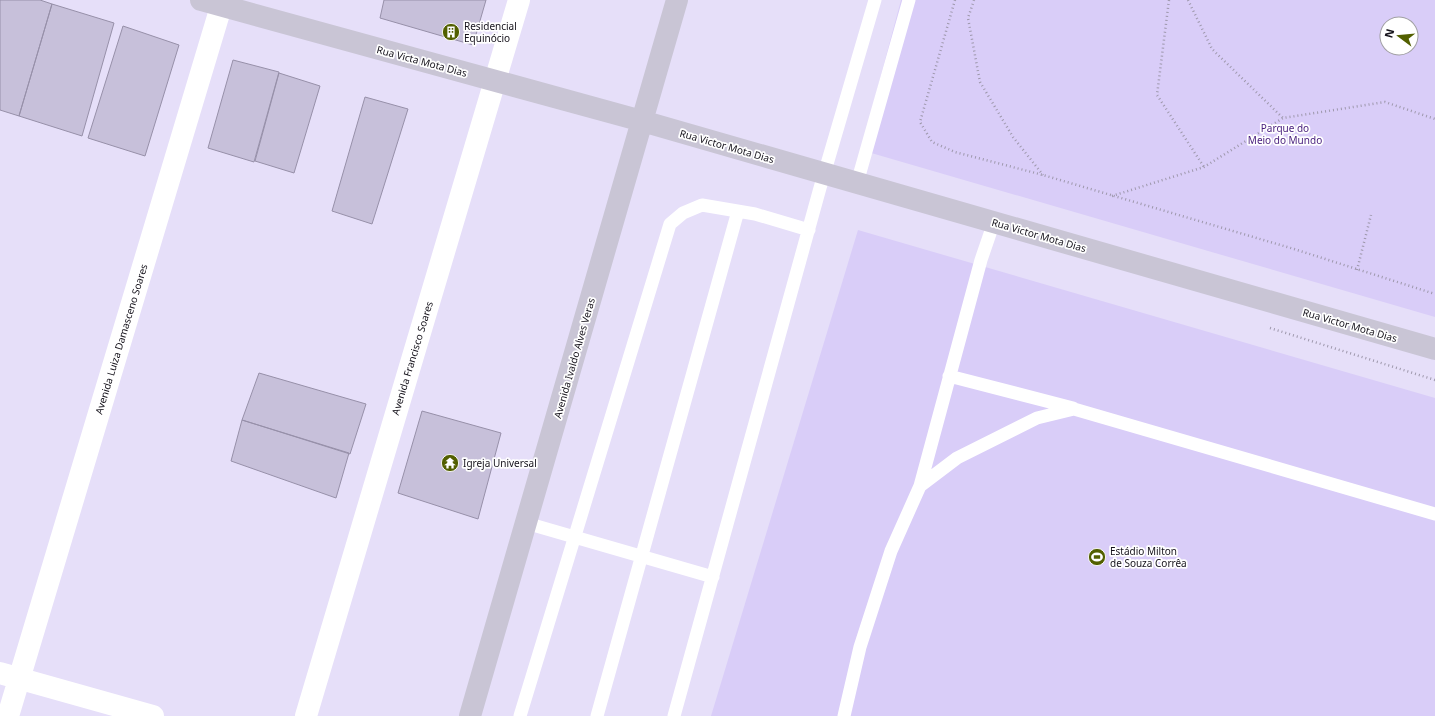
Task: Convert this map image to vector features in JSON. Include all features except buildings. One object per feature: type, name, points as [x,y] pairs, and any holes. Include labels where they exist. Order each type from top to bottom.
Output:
[{"type":"main road","name":"Avenida Ivaldo Alves Veras","points":[[470,716],[677,0]]},
{"type":"main road","name":"Rua Victa Mota Dias","points":[[215,2],[642,122]]},
{"type":"main road","name":"Rua Victor Mota Dias","points":[[642,122],[1435,349]]},
{"type":"street","name":"Avenida Francisco Soares","points":[[306,716],[519,0]]},
{"type":"street","name":"Avenida Luiza Damasceno Soares","points":[[8,716],[10,675],[215,2]]},
{"type":"street","points":[[10,675],[153,716]]},
{"type":"lane","points":[[674,716],[824,174],[875,0]]},
{"type":"lane","points":[[857,183],[909,0]]},
{"type":"lane","points":[[520,716],[670,224],[683,213],[702,205],[755,214],[809,230]]},
{"type":"lane","points":[[597,716],[738,211]]},
{"type":"lane","points":[[844,716],[860,648],[891,551],[920,486],[981,260],[994,222]]},
{"type":"lane","points":[[949,376],[1074,409],[1435,514]]},
{"type":"lane","points":[[920,486],[957,458],[1030,421],[1074,409]]},
{"type":"lane","points":[[526,523],[713,577]]},
{"type":"path","points":[[954,0],[920,122],[932,142],[955,152],[1043,175],[1294,249],[1435,294]]},
{"type":"path","points":[[974,0],[968,18],[980,82],[1014,137],[1043,175]]},
{"type":"path","points":[[1169,0],[1156,95],[1204,167]]},
{"type":"path","points":[[1188,0],[1212,49],[1283,118]]},
{"type":"path","points":[[1111,196],[1204,167],[1283,118],[1385,102],[1435,119]]},
{"type":"path","points":[[1357,270],[1371,215]]},
{"type":"path","points":[[1268,328],[1435,380]]},
{"type":"green space","name":"Parque do Meio do Mundo","points":[[901,0],[1435,0],[1435,317],[861,150]]},
{"type":"green space","name":"Estádio Milton de Souza Corrêa","points":[[858,230],[1435,398],[1435,716],[711,716]]},
{"type":"place","name":"Residencial Equinócio","points":[[451,32]]},
{"type":"place","name":"Igreja Universal","points":[[450,463]]},
{"type":"place","name":"Estádio Milton de Souza Corrêa","points":[[1097,557]]}]
